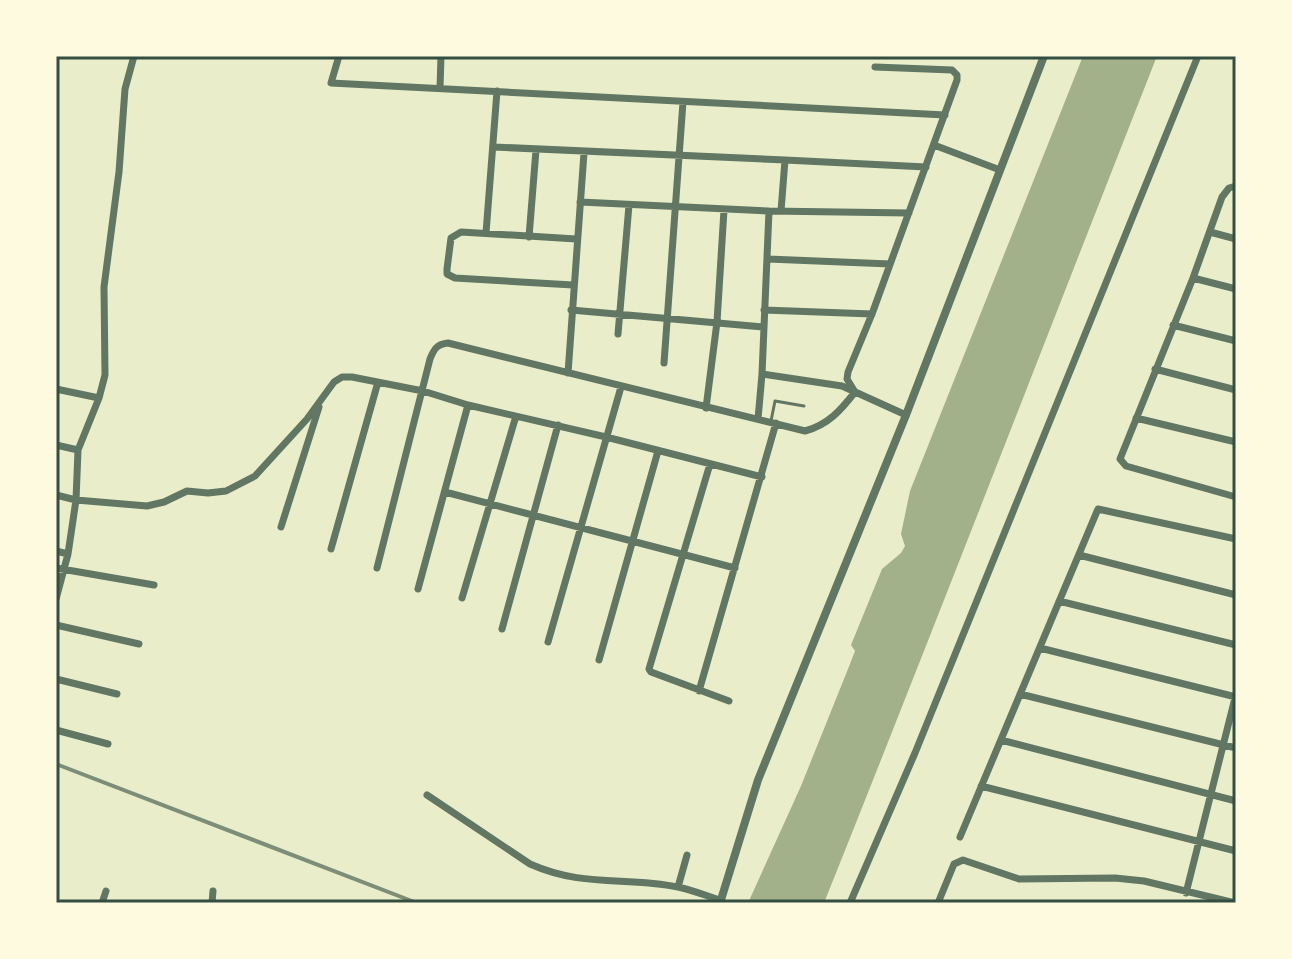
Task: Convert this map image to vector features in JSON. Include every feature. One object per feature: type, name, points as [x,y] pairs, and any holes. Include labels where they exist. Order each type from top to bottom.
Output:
[{"type":"street","points":[[56,599],[60,568],[68,554],[76,500],[78,450],[99,398],[106,355],[104,287],[119,172],[125,89],[134,56]]},
{"type":"street","points":[[339,56],[331,83],[945,115]]},
{"type":"street","points":[[440,88],[441,56]]},
{"type":"street","points":[[427,795],[530,864],[548,872],[580,880],[678,887],[720,902],[758,780],[906,415],[1044,56]]},
{"type":"street","points":[[850,903],[921,738],[1198,56]]},
{"type":"street","points":[[855,392],[847,379],[848,372],[957,80],[955,71],[875,67]]},
{"type":"street","points":[[486,233],[497,91]]},
{"type":"street","points":[[664,363],[683,102]]},
{"type":"street","points":[[934,145],[1000,170]]},
{"type":"street","points":[[494,147],[926,167]]},
{"type":"street","points":[[529,237],[536,150]]},
{"type":"street","points":[[568,373],[584,153]]},
{"type":"street","points":[[781,211],[785,160]]},
{"type":"street","points":[[1236,186],[1225,190],[1193,278],[1120,456],[1123,464],[1236,497]]},
{"type":"street","points":[[580,202],[724,210],[909,213]]},
{"type":"street","points":[[618,334],[629,205]]},
{"type":"street","points":[[706,408],[717,322],[724,210]]},
{"type":"street","points":[[758,419],[769,211]]},
{"type":"street","points":[[573,285],[450,276],[447,269],[453,235],[461,232],[576,239]]},
{"type":"street","points":[[1210,232],[1236,239]]},
{"type":"street","points":[[768,259],[890,264]]},
{"type":"street","points":[[1193,278],[1236,289]]},
{"type":"street","points":[[571,310],[763,327]]},
{"type":"street","points":[[764,310],[872,314]]},
{"type":"street","points":[[1173,325],[1236,341]]},
{"type":"street","points":[[377,568],[433,352],[441,344],[448,343],[805,431],[834,417],[855,392]]},
{"type":"street","points":[[1155,369],[1236,390]]},
{"type":"street","points":[[762,374],[829,383],[906,415]]},
{"type":"street","points":[[281,527],[321,402],[327,390],[342,377],[423,391],[468,405],[762,477]]},
{"type":"street","points":[[331,549],[378,382]]},
{"type":"street","points":[[548,642],[621,387]]},
{"type":"street","points":[[56,389],[99,398]]},
{"type":"street","points":[[56,495],[76,500],[147,506],[187,491],[226,491],[255,476],[321,402]]},
{"type":"street","points":[[418,589],[468,405]]},
{"type":"street","points":[[462,598],[516,416]]},
{"type":"street","points":[[1136,418],[1236,442]]},
{"type":"street","points":[[699,691],[762,477],[774,422]]},
{"type":"street","points":[[502,629],[558,425]]},
{"type":"street","points":[[56,445],[78,450]]},
{"type":"street","points":[[599,660],[658,451]]},
{"type":"street","points":[[710,464],[649,669],[729,701]]},
{"type":"street","points":[[445,492],[735,568]]},
{"type":"street","points":[[960,837],[1098,509],[1236,539]]},
{"type":"street","points":[[56,551],[68,554]]},
{"type":"street","points":[[1079,555],[1236,595]]},
{"type":"street","points":[[60,568],[154,585]]},
{"type":"street","points":[[1059,601],[1236,645]]},
{"type":"street","points":[[56,625],[139,644]]},
{"type":"street","points":[[1040,648],[1236,696],[1186,893]]},
{"type":"street","points":[[56,679],[117,694]]},
{"type":"street","points":[[1020,694],[1236,748]]},
{"type":"street","points":[[56,730],[108,744]]},
{"type":"street","points":[[1001,740],[1236,801]]},
{"type":"street","points":[[981,786],[1236,851]]},
{"type":"street","points":[[678,887],[687,855]]},
{"type":"street","points":[[939,903],[954,864],[963,860],[1019,879],[1115,878],[1144,881],[1235,903]]},
{"type":"street","points":[[102,903],[106,891]]},
{"type":"street","points":[[212,903],[213,891]]},
{"type":"street","points":[[690,903],[695,892]]},
{"type":"lane","points":[[774,422],[775,401],[804,406]]},
{"type":"shaded area","points":[[1083,56],[1157,56],[824,903],[748,903],[801,786],[850,664],[855,651],[851,645],[882,569],[905,546],[901,534],[910,491]]},
{"type":"railway","points":[[56,764],[417,903]]}]
